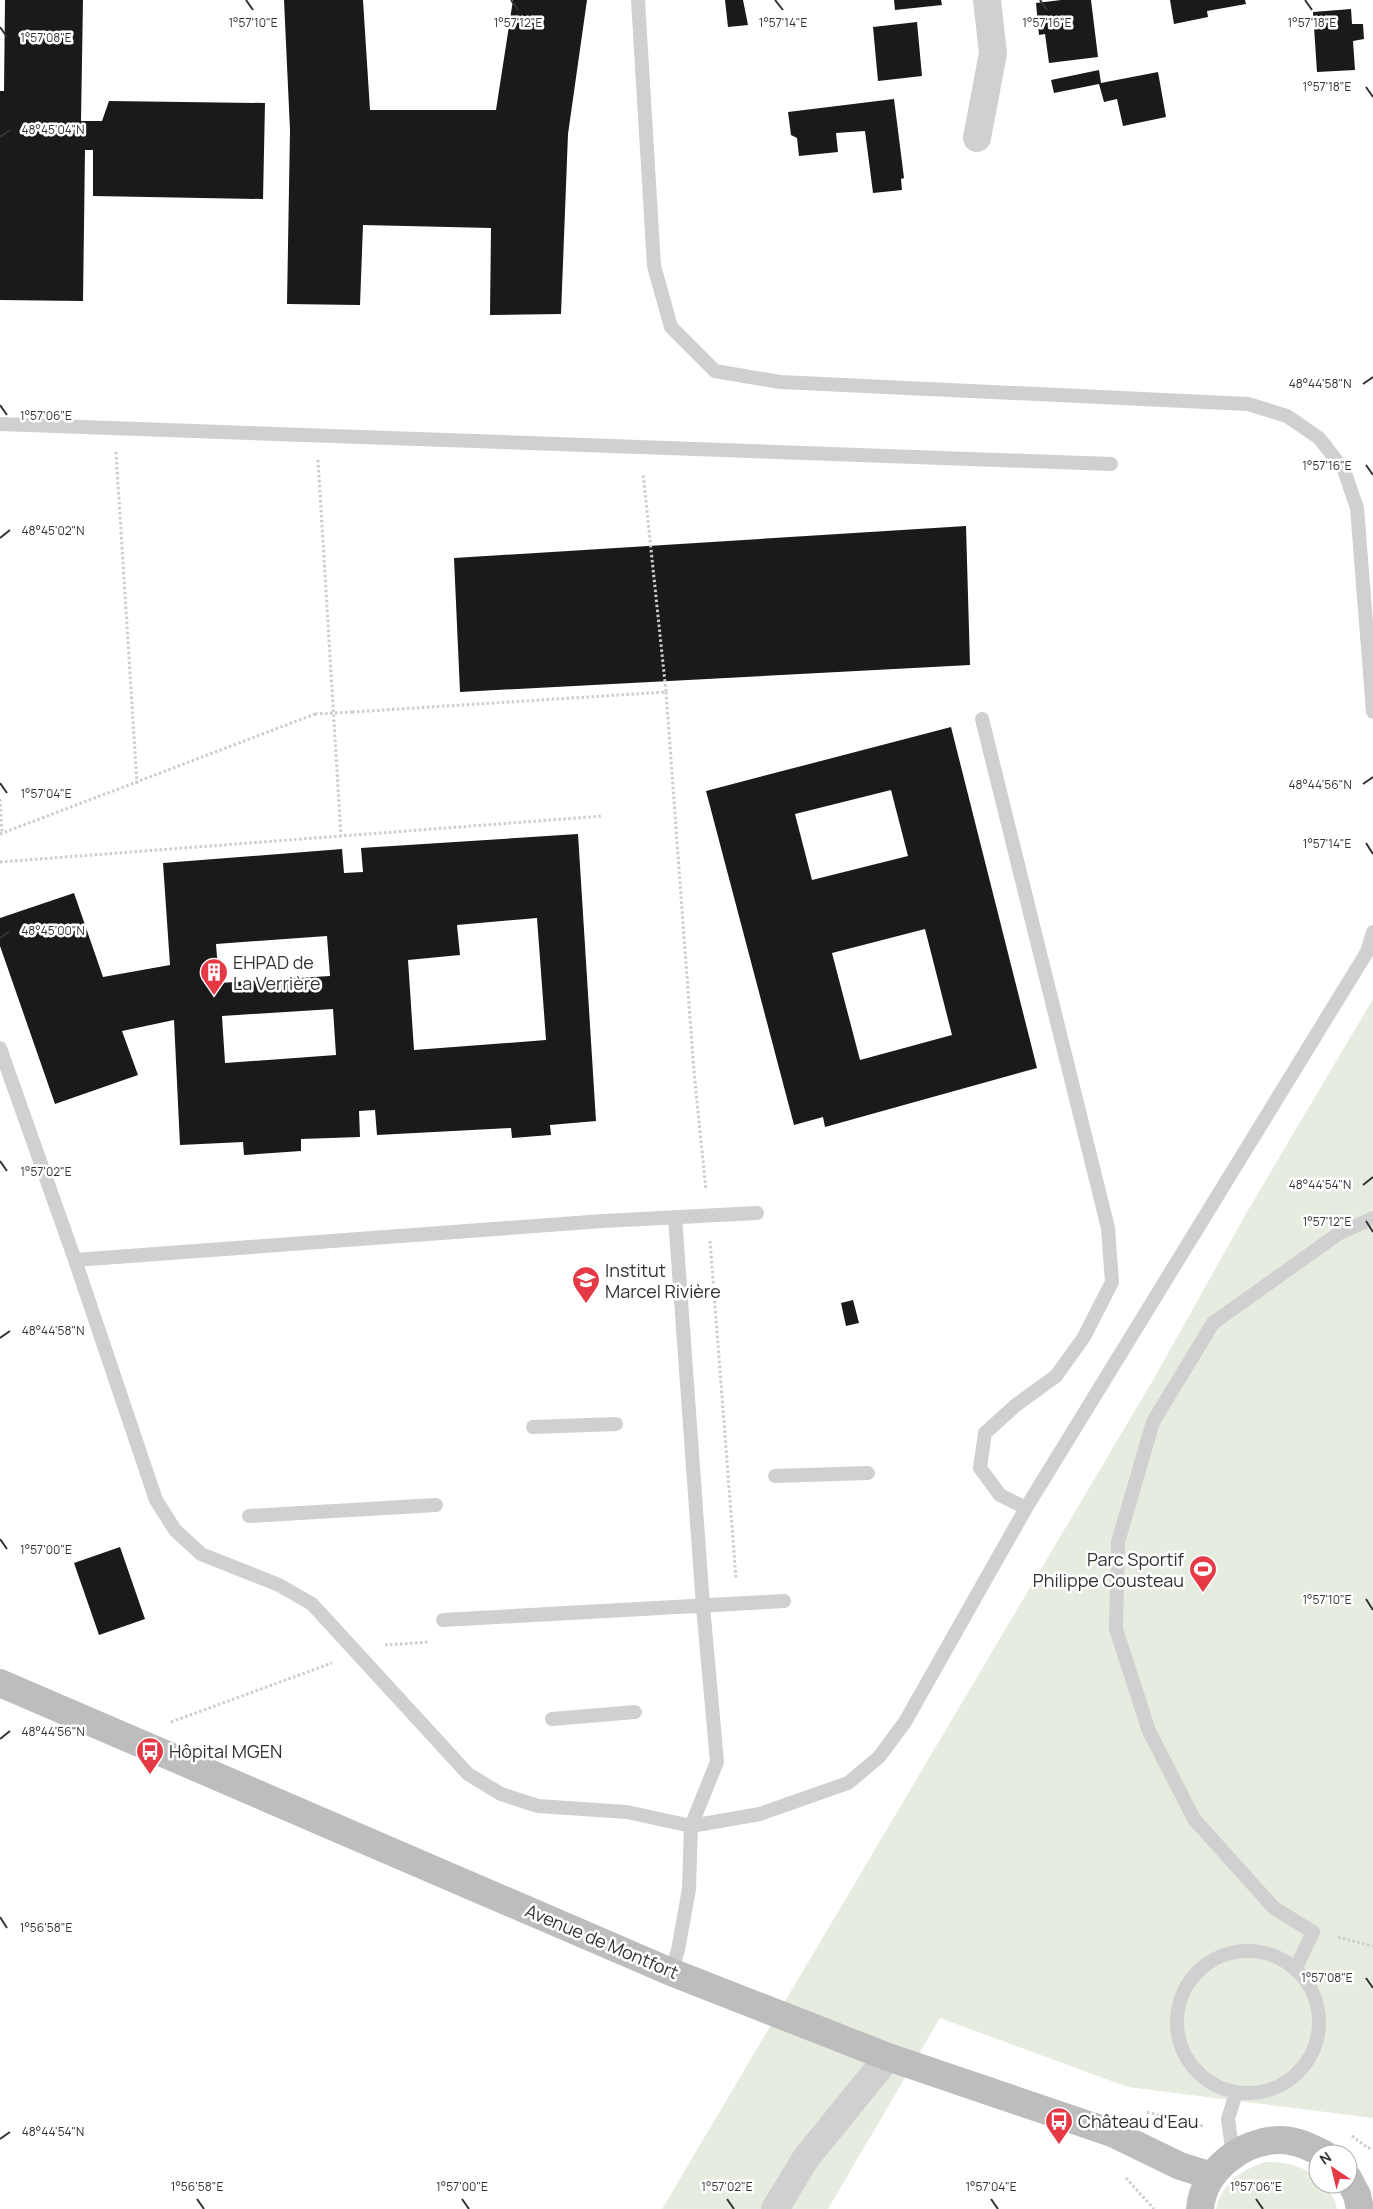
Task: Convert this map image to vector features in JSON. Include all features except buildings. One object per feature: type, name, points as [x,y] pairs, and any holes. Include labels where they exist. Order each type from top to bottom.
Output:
[{"type":"street","points":[[977,138],[993,53],[988,0]]},
{"type":"street","name":"Avenue de Montfort","points":[[0,1683],[671,1972],[888,2057],[1112,2134],[1180,2166],[1212,2176]]},
{"type":"street","points":[[775,2209],[806,2158],[888,2057]]},
{"type":"street","points":[[1200,2209],[1200,2202],[1212,2176],[1233,2155],[1256,2144],[1280,2140],[1308,2146]]},
{"type":"lane","points":[[638,0],[654,266],[671,327],[715,371],[780,382],[1248,404],[1288,416],[1319,438],[1344,470],[1357,508],[1373,712]]},
{"type":"lane","points":[[0,424],[1111,464]]},
{"type":"lane","points":[[982,720],[1108,1228],[1112,1282],[1084,1337],[1056,1376],[1016,1405],[985,1433],[980,1468],[1000,1495],[1026,1508]]},
{"type":"lane","points":[[0,1048],[76,1260],[156,1500],[175,1530],[201,1554],[278,1585],[312,1604],[468,1774],[501,1794],[538,1806],[627,1812],[691,1826],[760,1814],[848,1783],[879,1757],[905,1722],[1026,1508],[1366,952],[1373,932]]},
{"type":"lane","points":[[76,1260],[675,1217],[757,1213]]},
{"type":"lane","points":[[671,1972],[678,1950],[689,1889],[691,1826],[717,1762],[702,1606],[675,1217]]},
{"type":"lane","points":[[1296,1968],[1313,1932],[1274,1908],[1194,1819],[1149,1731],[1116,1628],[1118,1542],[1153,1422],[1213,1323],[1338,1234],[1373,1218]]},
{"type":"lane","points":[[533,1428],[616,1424]]},
{"type":"lane","points":[[775,1476],[868,1473]]},
{"type":"lane","points":[[249,1516],[436,1505]]},
{"type":"lane","points":[[443,1620],[784,1601]]},
{"type":"lane","points":[[552,1719],[635,1712]]},
{"type":"lane","points":[[1252,1950],[1276,1956],[1296,1968],[1311,1986],[1319,2008],[1320,2031],[1313,2053],[1300,2072],[1281,2085],[1259,2092],[1236,2093],[1213,2085],[1194,2070],[1181,2050],[1176,2026],[1179,2002],[1189,1980],[1206,1963],[1228,1952],[1252,1950]]},
{"type":"lane","points":[[1233,2155],[1228,2119],[1236,2093]]},
{"type":"path","points":[[115,428],[137,784]]},
{"type":"path","points":[[317,436],[341,836]]},
{"type":"path","points":[[641,447],[666,692],[694,1072],[708,1215],[738,1604]]},
{"type":"path","points":[[0,799],[1,834],[137,784],[315,714],[666,692]]},
{"type":"path","points":[[0,862],[603,816]]},
{"type":"path","points":[[128,1737],[383,1645],[431,1642]]},
{"type":"path","points":[[1313,1932],[1373,1946]]},
{"type":"shaded area","name":"Parc Sportif Philippe Cousteau","points":[[1373,999],[1373,2118],[1128,2087],[940,2018],[828,2209],[662,2209],[1156,1375],[1247,1212]]},
{"type":"shaded area","points":[[1265,2162],[1293,2165],[1306,2170],[1308,2171],[1308,2194],[1330,2194],[1337,2209],[1216,2209],[1228,2185],[1248,2169]]},
{"type":"place","name":"EHPAD de La Verrière","points":[[214,996]]},
{"type":"place","name":"Institut Marcel Rivière","points":[[586,1304]]},
{"type":"place","name":"Parc Sportif Philippe Cousteau","points":[[1203,1593]]},
{"type":"place","name":"Hôpital MGEN","points":[[150,1775]]},
{"type":"place","name":"Château d'Eau","points":[[1059,2145]]}]
